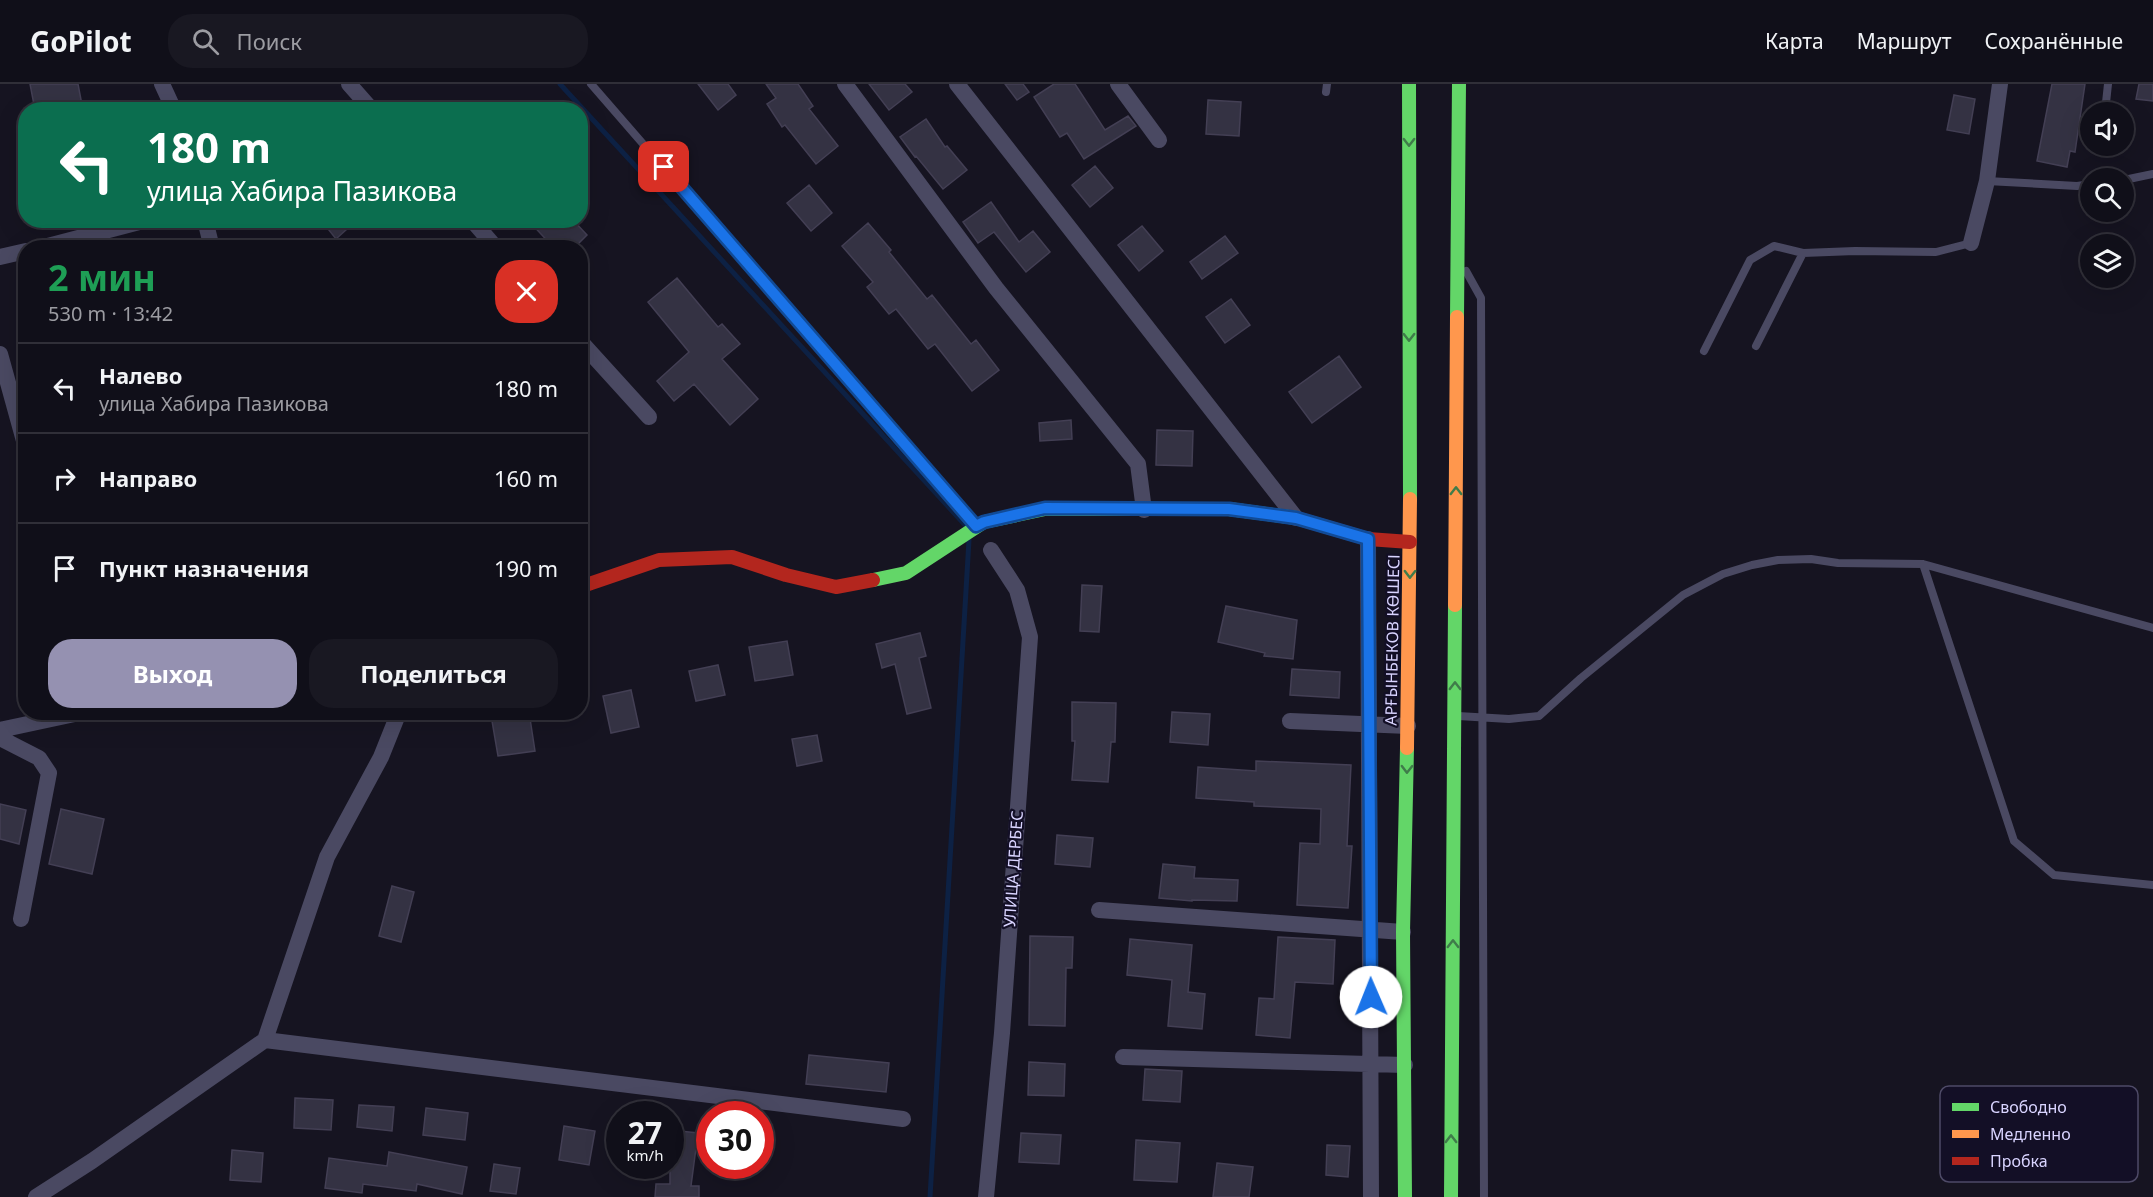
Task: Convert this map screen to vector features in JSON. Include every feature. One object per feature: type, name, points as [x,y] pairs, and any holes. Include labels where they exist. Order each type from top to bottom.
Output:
[{"type":"main road","name":"АРҒЫНБЕКОВ КӨШЕСІ","points":[[1405,1197],[1403,932],[1410,542],[1408,84]]},
{"type":"main road","points":[[1451,1197],[1459,84]]},
{"type":"main road","points":[[588,584],[659,560],[732,557],[786,575],[836,587],[906,573],[984,522],[1045,508],[1229,509],[1296,518],[1368,539],[1410,542]]},
{"type":"street","points":[[162,84],[170,102]]},
{"type":"street","points":[[349,84],[365,102]]},
{"type":"street","points":[[845,84],[996,288],[1138,464],[1144,510]]},
{"type":"street","points":[[957,84],[1296,518]]},
{"type":"street","points":[[1118,84],[1159,140]]},
{"type":"street","points":[[1971,243],[1987,181],[2000,84]]},
{"type":"street","points":[[71,240],[116,228]]},
{"type":"street","points":[[479,228],[489,240]]},
{"type":"street","points":[[0,257],[18,253]]},
{"type":"street","points":[[588,350],[649,417]]},
{"type":"street","points":[[0,354],[18,419]]},
{"type":"street","points":[[1368,539],[1371,1197]]},
{"type":"street","name":"УЛИЦА ДЕРБЕС","points":[[986,1197],[1002,1033],[1030,637],[1017,590],[991,550]]},
{"type":"street","points":[[0,730],[47,720]]},
{"type":"street","points":[[36,1197],[92,1161],[265,1040],[327,857],[381,757],[396,720]]},
{"type":"street","points":[[1290,721],[1408,726]]},
{"type":"street","points":[[0,738],[39,758],[49,772],[21,919]]},
{"type":"street","points":[[1099,910],[1403,932]]},
{"type":"street","points":[[265,1040],[903,1119]]},
{"type":"street","points":[[1123,1058],[1405,1065]]},
{"type":"lane","points":[[591,84],[976,526]]},
{"type":"lane","points":[[2106,102],[2108,84]]},
{"type":"lane","points":[[2134,178],[2153,174]]},
{"type":"lane","points":[[1987,181],[2080,186]]},
{"type":"lane","points":[[1704,351],[1750,260],[1774,246],[1803,253],[1936,252],[1971,243]]},
{"type":"lane","points":[[1756,346],[1803,253]]},
{"type":"lane","points":[[1458,257],[1481,298],[1484,1197]]},
{"type":"lane","points":[[1455,716],[1509,719],[1539,716],[1581,678],[1683,595],[1724,574],[1778,560],[1811,559],[1838,563],[1923,564],[2153,628]]},
{"type":"lane","points":[[1923,564],[2014,841],[2054,875],[2153,885]]},
{"type":"building","points":[[30,84],[78,84],[81,102],[33,102]]},
{"type":"building","points":[[698,84],[728,84],[736,95],[718,110]]},
{"type":"building","points":[[766,84],[798,84],[813,106],[809,109],[838,146],[816,164],[785,125],[782,127],[767,104],[776,98]]},
{"type":"building","points":[[869,84],[905,84],[912,92],[889,110]]},
{"type":"building","points":[[1005,84],[1023,84],[1029,92],[1017,100]]},
{"type":"building","points":[[1054,84],[1075,84],[1105,130],[1128,116],[1136,126],[1084,159],[1067,133],[1060,137],[1034,97]]},
{"type":"building","points":[[2052,84],[2085,84],[2082,102],[2080,102],[2075,152],[2070,151],[2067,167],[2037,161]]},
{"type":"building","points":[[2139,84],[2153,84],[2153,101],[2136,99]]},
{"type":"building","points":[[1954,95],[1975,99],[1969,134],[1947,130]]},
{"type":"building","points":[[1208,100],[1241,102],[1239,136],[1206,134]]},
{"type":"building","points":[[926,119],[945,147],[947,146],[967,170],[943,189],[900,137]]},
{"type":"building","points":[[1095,166],[1113,188],[1090,207],[1072,185]]},
{"type":"building","points":[[809,185],[832,213],[811,231],[787,203]]},
{"type":"building","points":[[991,202],[1019,242],[1033,231],[1050,252],[1026,272],[994,232],[978,243],[963,222]]},
{"type":"building","points":[[868,223],[927,299],[932,295],[971,344],[976,340],[999,370],[972,391],[935,344],[928,349],[896,309],[889,314],[867,287],[873,282],[842,246]]},
{"type":"building","points":[[1142,226],[1163,251],[1139,271],[1118,245]]},
{"type":"building","points":[[327,228],[348,228],[336,239]]},
{"type":"building","points":[[535,228],[580,228],[587,235],[582,240],[547,240]]},
{"type":"building","points":[[1225,236],[1238,253],[1202,279],[1190,262]]},
{"type":"building","points":[[677,278],[718,327],[722,324],[740,344],[722,359],[758,399],[730,425],[694,384],[674,401],[657,381],[689,352],[648,302]]},
{"type":"building","points":[[1231,299],[1250,325],[1225,343],[1206,317]]},
{"type":"building","points":[[1339,356],[1361,387],[1312,423],[1289,392]]},
{"type":"building","points":[[1071,420],[1072,439],[1040,441],[1039,423]]},
{"type":"building","points":[[1157,430],[1193,431],[1192,466],[1156,465]]},
{"type":"building","points":[[1082,585],[1102,586],[1099,632],[1080,631]]},
{"type":"building","points":[[1226,606],[1297,620],[1293,659],[1264,656],[1265,653],[1218,642]]},
{"type":"building","points":[[920,633],[926,656],[919,658],[931,708],[907,714],[895,664],[882,668],[876,644]]},
{"type":"building","points":[[787,641],[793,675],[755,681],[749,647]]},
{"type":"building","points":[[718,665],[725,695],[696,701],[689,671]]},
{"type":"building","points":[[1292,669],[1340,672],[1339,698],[1290,695]]},
{"type":"building","points":[[631,690],[639,727],[611,733],[603,696]]},
{"type":"building","points":[[1072,702],[1116,703],[1115,742],[1111,742],[1108,782],[1072,780],[1075,741],[1072,741]]},
{"type":"building","points":[[1172,712],[1210,714],[1208,745],[1170,742]]},
{"type":"building","points":[[492,720],[530,720],[535,751],[498,756]]},
{"type":"building","points":[[817,735],[822,761],[797,766],[792,739]]},
{"type":"building","points":[[1256,761],[1351,765],[1347,846],[1352,846],[1348,908],[1297,905],[1300,843],[1320,844],[1321,809],[1254,806],[1254,802],[1196,798],[1198,767],[1256,771]]},
{"type":"building","points":[[0,804],[26,810],[19,844],[0,839]]},
{"type":"building","points":[[61,809],[104,819],[92,874],[49,864]]},
{"type":"building","points":[[1057,835],[1093,838],[1090,867],[1055,864]]},
{"type":"building","points":[[1163,864],[1195,867],[1194,878],[1238,880],[1237,901],[1159,898]]},
{"type":"building","points":[[392,886],[414,892],[401,942],[379,936]]},
{"type":"building","points":[[1030,936],[1073,937],[1072,968],[1066,968],[1065,1026],[1029,1025]]},
{"type":"building","points":[[1278,937],[1335,940],[1333,984],[1295,982],[1290,1038],[1256,1035],[1259,998],[1274,999]]},
{"type":"building","points":[[1130,939],[1192,945],[1188,992],[1205,994],[1202,1029],[1168,1026],[1172,980],[1127,975]]},
{"type":"building","points":[[809,1055],[889,1063],[886,1092],[806,1084]]},
{"type":"building","points":[[1029,1062],[1065,1064],[1064,1096],[1028,1095]]},
{"type":"building","points":[[1145,1069],[1182,1071],[1180,1102],[1143,1100]]},
{"type":"building","points":[[295,1098],[333,1100],[331,1130],[294,1128]]},
{"type":"building","points":[[359,1105],[394,1107],[392,1131],[357,1127]]},
{"type":"building","points":[[426,1108],[468,1113],[465,1140],[423,1135]]},
{"type":"building","points":[[564,1126],[595,1131],[589,1165],[559,1160]]},
{"type":"building","points":[[684,1132],[696,1133],[691,1186],[699,1186],[699,1197],[655,1197],[656,1184],[670,1184],[670,1179],[684,1179]]},
{"type":"building","points":[[1021,1133],[1061,1135],[1059,1164],[1019,1162]]},
{"type":"building","points":[[1136,1140],[1180,1143],[1177,1182],[1134,1180]]},
{"type":"building","points":[[1327,1145],[1350,1146],[1348,1177],[1326,1175]]},
{"type":"building","points":[[232,1150],[263,1153],[261,1182],[230,1180]]},
{"type":"building","points":[[389,1152],[467,1167],[462,1194],[417,1184],[416,1191],[363,1184],[362,1193],[325,1188],[329,1158],[387,1166]]},
{"type":"building","points":[[1217,1163],[1253,1167],[1249,1197],[1213,1197]]},
{"type":"building","points":[[494,1164],[520,1168],[516,1194],[490,1191]]},
{"type":"waterway","points":[[560,84],[577,102]]},
{"type":"waterway","points":[[588,114],[966,526]]},
{"type":"waterway","points":[[930,1197],[969,540]]},
{"type":"traffic: fast","points":[[1409,84],[1410,499]]},
{"type":"traffic: fast","points":[[1457,317],[1459,84]]},
{"type":"traffic: fast","points":[[873,580],[906,573],[984,522],[1045,509],[1229,509],[1296,518]]},
{"type":"traffic: fast","points":[[1451,1197],[1455,605]]},
{"type":"traffic: fast","points":[[1405,1197],[1403,932],[1407,748]]},
{"type":"traffic: slow","points":[[1455,605],[1457,317]]},
{"type":"traffic: slow","points":[[1407,748],[1410,499]]},
{"type":"traffic: jam","points":[[1296,518],[1368,539],[1410,542]]},
{"type":"traffic: jam","points":[[588,584],[659,560],[732,557],[786,575],[836,587],[873,580]]},
{"type":"route","points":[[664,167],[976,526],[984,522],[1045,508],[1229,509],[1296,518],[1368,539],[1371,997]]}]
